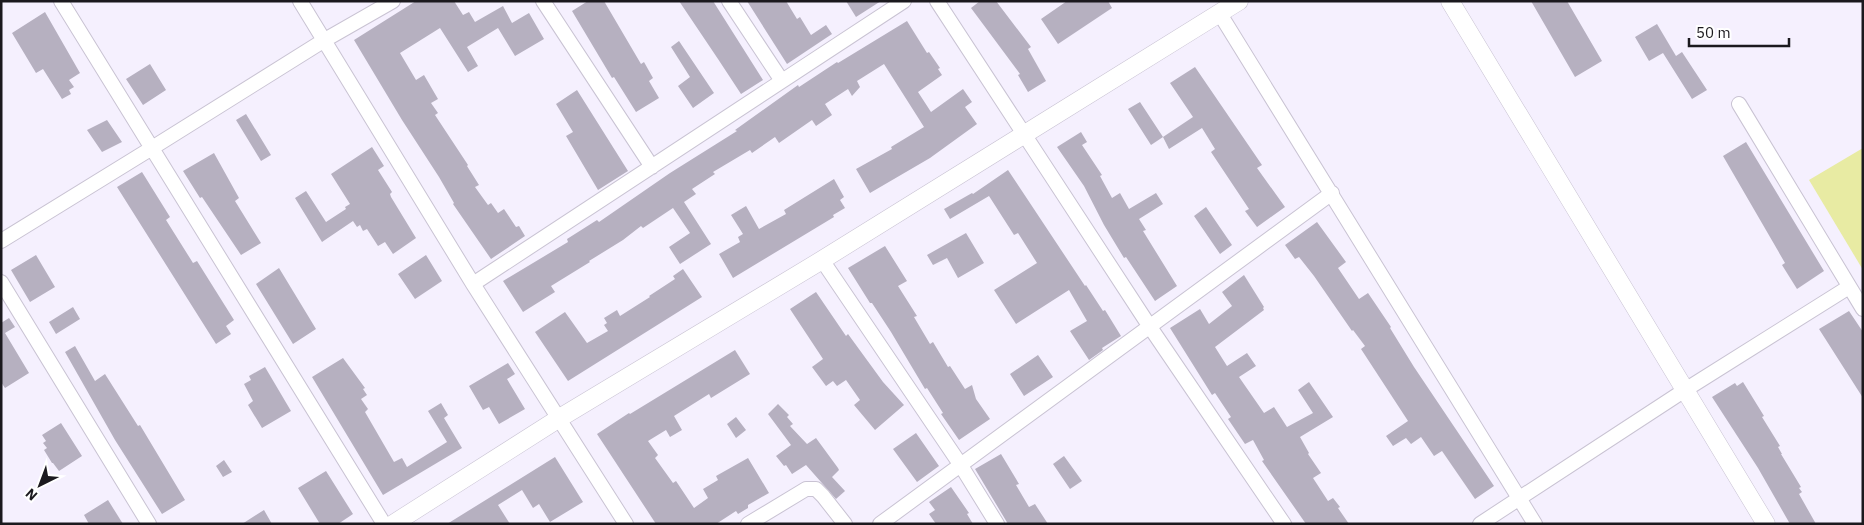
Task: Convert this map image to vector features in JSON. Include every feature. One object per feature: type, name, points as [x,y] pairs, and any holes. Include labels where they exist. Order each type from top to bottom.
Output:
[{"type":"street","points":[[61,1],[384,524]]},
{"type":"street","points":[[300,1],[558,419],[626,524]]},
{"type":"street","points":[[1,241],[323,40],[393,1]]},
{"type":"street","points":[[543,1],[652,166]]},
{"type":"street","points":[[729,1],[782,81]]},
{"type":"street","points":[[474,284],[904,1]]},
{"type":"street","points":[[937,1],[1150,327],[1284,524]]},
{"type":"street","points":[[1450,1],[1766,524]]},
{"type":"street","points":[[393,524],[558,419],[822,260],[1237,2]]},
{"type":"street","points":[[1220,14],[1535,524]]},
{"type":"street","points":[[1739,104],[1863,308]]},
{"type":"street","points":[[880,524],[1332,194]]},
{"type":"street","points":[[822,260],[960,464],[997,524]]},
{"type":"street","points":[[1,282],[149,524]]},
{"type":"street","points":[[1480,524],[1519,496],[1850,287]]},
{"type":"street","points":[[748,524],[806,489],[816,489],[845,524]]},
{"type":"green space","points":[[1863,148],[1863,270],[1809,180]]},
{"type":"building","points":[[416,1],[454,1],[463,15],[469,12],[475,22],[503,6],[512,23],[529,13],[544,39],[515,56],[498,28],[467,47],[478,66],[468,72],[440,28],[400,53],[416,80],[424,75],[438,99],[431,103],[438,113],[435,115],[468,165],[479,185],[475,187],[488,205],[491,203],[498,213],[504,209],[516,227],[519,226],[525,236],[491,259],[453,204],[439,177],[354,40]]},
{"type":"building","points":[[588,1],[604,1],[641,64],[644,62],[653,78],[649,81],[659,98],[636,112],[614,77],[612,78],[572,11]]},
{"type":"building","points":[[679,1],[713,1],[763,80],[741,94]]},
{"type":"building","points":[[747,1],[786,1],[797,19],[800,17],[811,35],[826,25],[832,34],[787,64]]},
{"type":"building","points":[[846,1],[881,1],[856,17]]},
{"type":"building","points":[[980,1],[996,1],[1031,47],[1028,49],[1046,81],[1028,92],[1018,75],[1020,74],[971,8]]},
{"type":"building","points":[[1067,1],[1108,1],[1112,8],[1058,44],[1041,19]]},
{"type":"building","points":[[1531,1],[1567,1],[1602,61],[1575,77]]},
{"type":"building","points":[[45,12],[80,73],[69,80],[74,87],[69,90],[71,94],[62,99],[43,69],[36,73],[12,33]]},
{"type":"building","points":[[907,21],[927,53],[929,52],[940,68],[938,69],[942,75],[918,92],[931,112],[963,89],[972,102],[965,107],[977,124],[930,158],[870,193],[856,169],[892,149],[891,147],[924,127],[884,64],[857,81],[860,87],[852,96],[848,89],[825,104],[832,115],[816,126],[812,120],[779,143],[775,137],[752,153],[750,150],[713,172],[715,174],[692,189],[696,194],[684,202],[711,244],[680,264],[669,247],[690,233],[673,208],[643,228],[641,226],[590,262],[551,286],[555,292],[523,312],[503,281],[568,242],[567,239],[597,220],[599,222],[670,173],[737,131],[735,130],[798,85],[799,87],[837,62]]},
{"type":"building","points":[[1657,24],[1676,56],[1682,52],[1707,90],[1692,99],[1663,53],[1649,61],[1635,37]]},
{"type":"building","points":[[679,41],[714,93],[693,108],[678,86],[690,77],[671,47]]},
{"type":"building","points":[[150,64],[166,90],[143,105],[126,79]]},
{"type":"building","points":[[1195,67],[1262,165],[1257,168],[1285,207],[1257,227],[1245,211],[1249,209],[1211,152],[1215,149],[1202,128],[1169,149],[1163,137],[1193,117],[1170,83]]},
{"type":"building","points":[[577,90],[628,171],[598,190],[566,136],[573,132],[556,104]]},
{"type":"building","points":[[1140,102],[1163,137],[1151,145],[1128,109]]},
{"type":"building","points":[[246,114],[271,155],[261,161],[236,120]]},
{"type":"building","points":[[107,120],[122,142],[102,152],[87,130]]},
{"type":"building","points":[[1081,132],[1087,142],[1082,145],[1102,175],[1100,176],[1112,198],[1120,193],[1129,209],[1156,193],[1163,204],[1139,219],[1146,230],[1143,231],[1177,286],[1155,301],[1126,257],[1124,258],[1084,186],[1057,147]]},
{"type":"building","points":[[1746,142],[1824,271],[1797,289],[1782,265],[1785,263],[1723,156]]},
{"type":"building","points":[[372,147],[384,166],[378,170],[392,192],[390,194],[391,197],[416,238],[393,254],[385,242],[378,246],[367,229],[363,231],[360,225],[357,227],[353,221],[322,242],[295,198],[306,191],[326,222],[346,209],[345,207],[350,204],[331,174]]},
{"type":"building","points":[[214,153],[239,198],[235,201],[261,243],[241,255],[183,171]]},
{"type":"building","points":[[1008,170],[1085,286],[1103,311],[1105,310],[1121,336],[1102,348],[1103,350],[1089,360],[1070,331],[1087,321],[1069,290],[1016,324],[994,290],[1037,263],[1018,233],[1014,235],[989,196],[950,219],[944,209],[973,194]]},
{"type":"building","points":[[142,172],[170,217],[166,220],[193,263],[197,261],[234,320],[226,326],[231,334],[216,344],[117,187]]},
{"type":"building","points":[[834,179],[844,197],[840,200],[845,208],[833,215],[834,217],[733,278],[719,254],[740,242],[738,237],[743,234],[731,215],[746,206],[759,229],[786,214],[784,210]]},
{"type":"building","points":[[1206,207],[1232,245],[1220,254],[1194,216]]},
{"type":"building","points":[[1317,222],[1346,262],[1338,268],[1359,299],[1368,293],[1391,327],[1414,367],[1494,486],[1475,499],[1442,451],[1434,456],[1421,437],[1411,444],[1406,438],[1393,446],[1386,436],[1408,421],[1361,349],[1365,346],[1352,331],[1299,257],[1295,259],[1285,245]]},
{"type":"building","points":[[966,233],[984,263],[958,278],[947,258],[933,265],[927,255]]},
{"type":"building","points":[[885,246],[907,281],[898,286],[917,316],[914,317],[930,344],[933,342],[948,367],[950,366],[965,389],[972,385],[976,399],[990,419],[959,440],[848,268]]},
{"type":"building","points":[[36,255],[55,287],[30,302],[11,270]]},
{"type":"building","points":[[426,255],[442,281],[415,299],[398,274]]},
{"type":"building","points":[[279,268],[316,329],[293,344],[256,284]]},
{"type":"building","points":[[683,269],[702,297],[568,381],[535,332],[565,312],[587,343],[608,331],[604,325],[607,323],[604,318],[617,310],[620,316],[675,279],[673,276]]},
{"type":"building","points":[[1244,275],[1264,310],[1215,347],[1227,366],[1247,353],[1256,366],[1239,377],[1264,413],[1274,407],[1287,427],[1313,413],[1298,390],[1309,382],[1333,417],[1300,437],[1308,454],[1321,473],[1313,478],[1328,501],[1333,498],[1349,524],[1306,524],[1262,461],[1264,460],[1253,440],[1245,444],[1228,419],[1231,417],[1215,393],[1212,395],[1170,328],[1200,309],[1209,324],[1232,306],[1222,292]]},
{"type":"building","points":[[816,292],[846,336],[848,334],[883,382],[904,405],[875,430],[854,405],[860,400],[846,380],[837,386],[833,381],[826,386],[812,367],[823,359],[790,309]]},
{"type":"building","points":[[73,307],[80,319],[56,334],[49,322]]},
{"type":"building","points":[[1849,311],[1863,332],[1863,398],[1819,329]]},
{"type":"building","points":[[9,318],[15,327],[5,333],[29,373],[5,388],[1,382],[1,323]]},
{"type":"building","points":[[75,346],[95,381],[105,374],[138,426],[140,425],[185,500],[162,514],[115,440],[65,352]]},
{"type":"building","points":[[735,350],[750,374],[711,398],[709,394],[674,416],[682,430],[670,437],[666,430],[648,441],[658,455],[655,458],[673,483],[676,481],[694,508],[708,498],[703,489],[718,480],[716,476],[748,458],[769,493],[748,505],[748,508],[738,514],[736,511],[716,524],[656,524],[597,434]]},
{"type":"building","points":[[1038,355],[1053,377],[1024,396],[1010,374]]},
{"type":"building","points":[[343,358],[365,388],[363,389],[367,395],[361,399],[368,409],[365,412],[394,462],[402,458],[407,467],[447,442],[428,411],[441,403],[448,415],[444,418],[462,448],[383,495],[312,377]]},
{"type":"building","points":[[508,363],[515,374],[507,379],[525,409],[499,424],[489,407],[483,410],[469,386]]},
{"type":"building","points":[[265,367],[291,411],[262,428],[248,405],[253,401],[244,384],[251,380],[249,376]]},
{"type":"building","points":[[1743,382],[1780,446],[1778,447],[1781,454],[1801,487],[1799,488],[1802,492],[1799,494],[1816,524],[1790,524],[1758,468],[1712,397],[1735,383],[1737,386]]},
{"type":"building","points":[[778,404],[789,415],[787,417],[793,424],[790,426],[807,444],[816,438],[838,468],[839,470],[832,477],[845,491],[836,499],[806,465],[792,474],[776,456],[791,445],[768,414]]},
{"type":"building","points":[[736,417],[746,430],[736,438],[727,424]]},
{"type":"building","points":[[61,423],[82,456],[59,471],[44,450],[47,448],[43,443],[46,441],[42,435]]},
{"type":"building","points":[[916,433],[939,466],[917,482],[893,449]]},
{"type":"building","points":[[1001,454],[1019,484],[1016,485],[1029,507],[1035,504],[1048,524],[1008,524],[975,469]]},
{"type":"building","points":[[1064,456],[1082,481],[1070,489],[1053,464]]},
{"type":"building","points":[[555,457],[583,502],[550,522],[539,504],[533,508],[522,490],[498,505],[510,524],[447,524]]},
{"type":"building","points":[[224,460],[232,472],[223,477],[216,466]]},
{"type":"building","points":[[326,471],[353,514],[338,524],[320,524],[298,488]]},
{"type":"building","points":[[951,487],[969,513],[967,514],[973,524],[936,524],[929,514],[935,510],[929,502]]},
{"type":"building","points":[[108,500],[123,524],[89,524],[84,515]]},
{"type":"building","points":[[264,510],[272,524],[242,524]]}]
